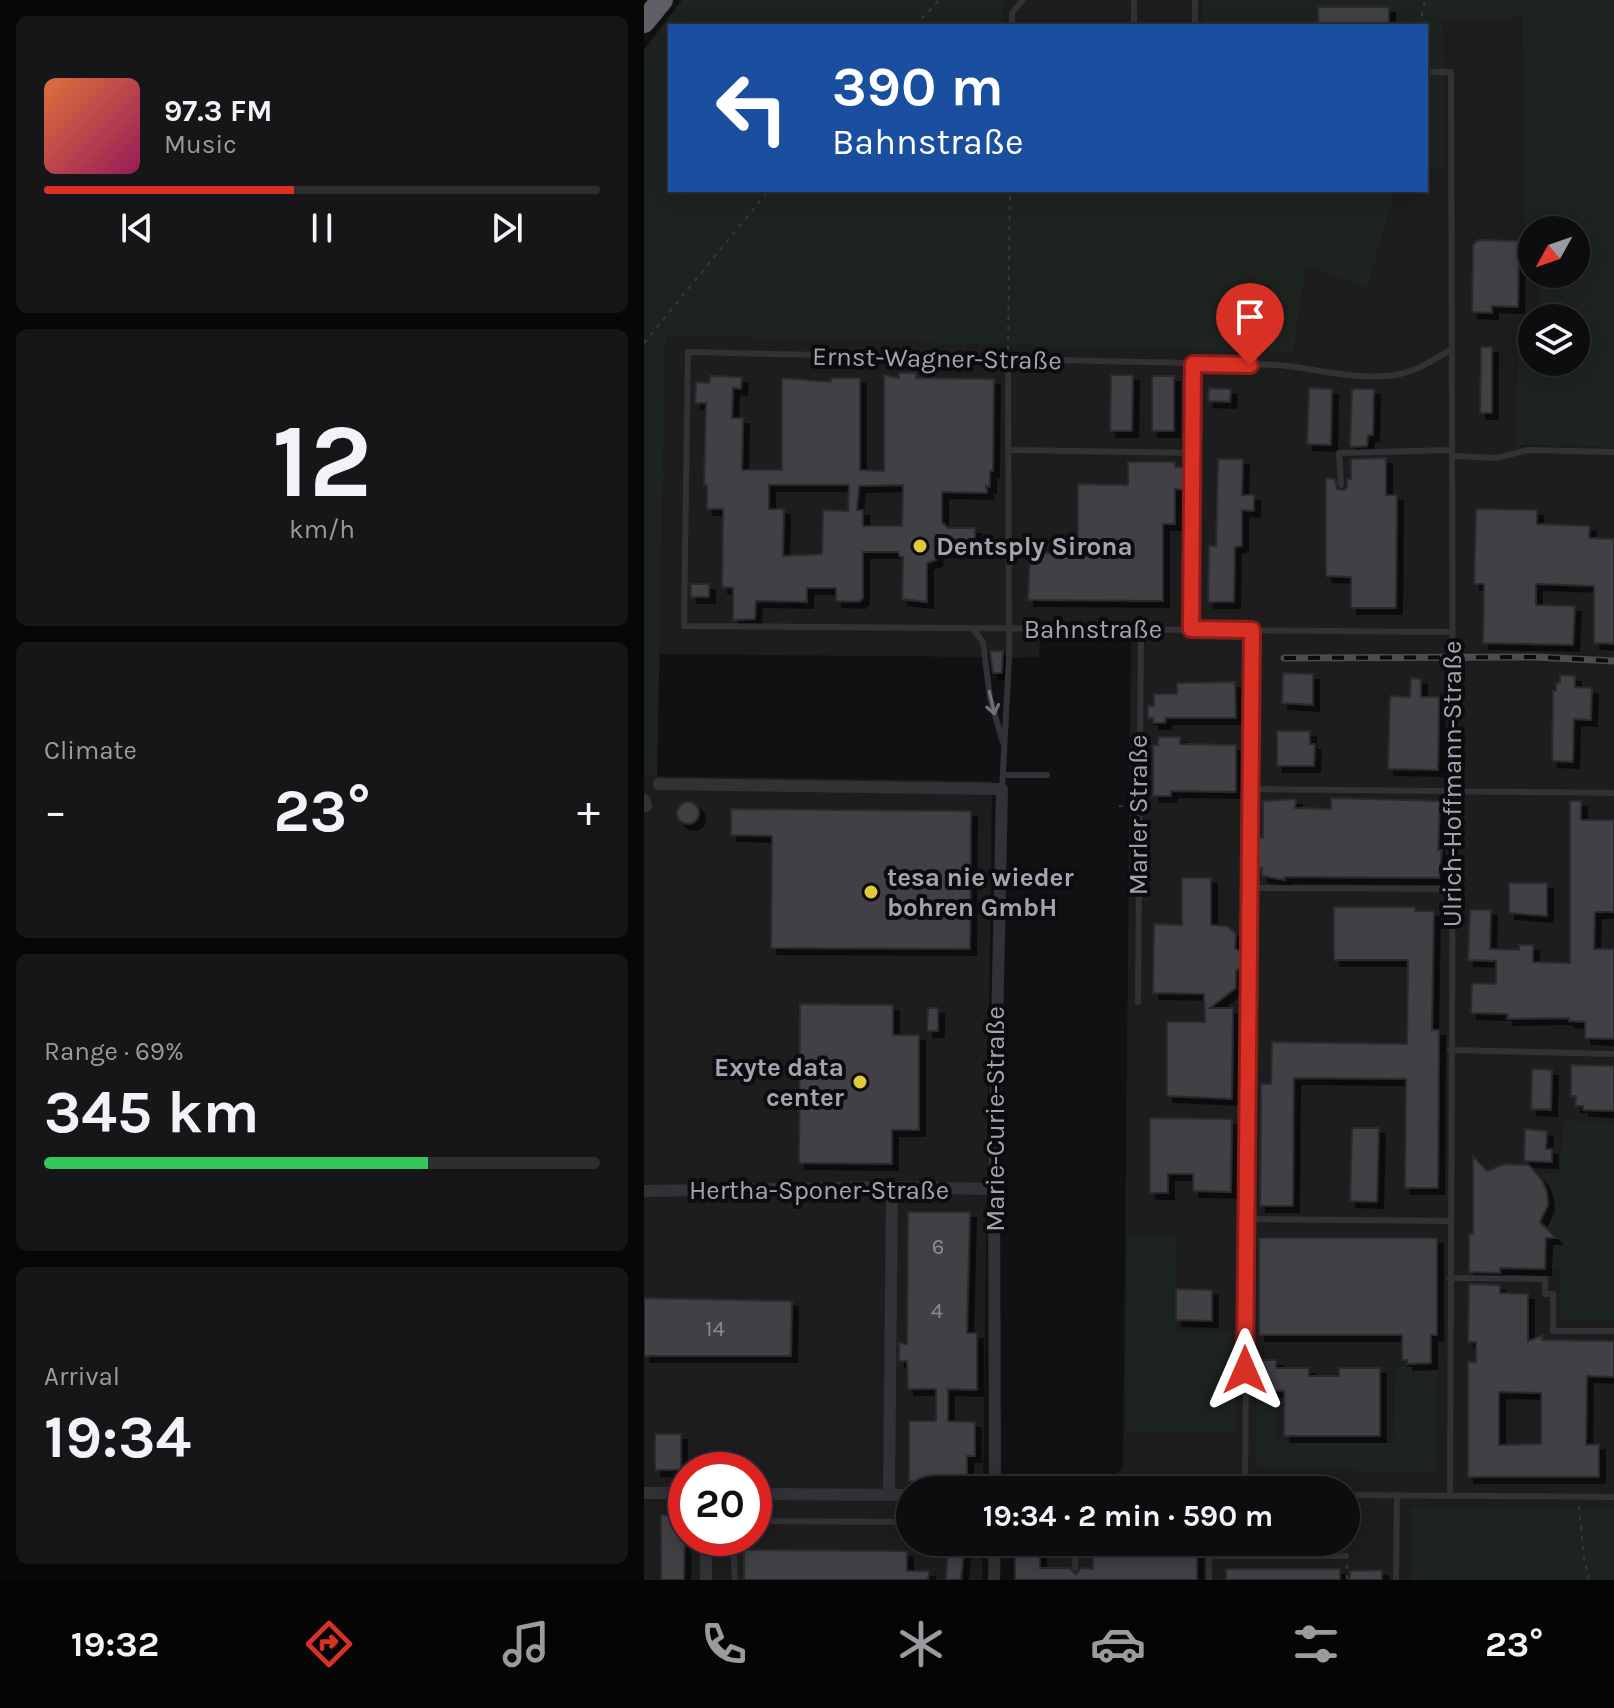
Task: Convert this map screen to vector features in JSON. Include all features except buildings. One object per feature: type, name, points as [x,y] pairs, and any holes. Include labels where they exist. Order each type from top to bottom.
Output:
[{"type":"highway","points":[[644,22],[662,0]]},
{"type":"street","points":[[659,784],[1002,789]]},
{"type":"street","name":"Marie-Curie-Straße","points":[[995,1476],[994,1189],[1002,789]]},
{"type":"street","points":[[892,1187],[900,1476]]},
{"type":"street","name":"Hertha-Sponer-Straße","points":[[644,1191],[892,1187],[994,1189]]},
{"type":"street","points":[[644,1493],[668,1493]]},
{"type":"street","points":[[772,1494],[896,1494]]},
{"type":"street","points":[[706,1556],[706,1580]]},
{"type":"street","points":[[994,1580],[995,1556]]},
{"type":"lane","points":[[1012,24],[1012,13],[1023,0]]},
{"type":"lane","points":[[1134,0],[1134,24]]},
{"type":"lane","points":[[1195,0],[1195,24]]},
{"type":"lane","name":"Ulrich-Hoffmann-Straße","points":[[1428,72],[1451,72],[1453,792],[1450,1496]]},
{"type":"lane","name":"Ernst-Wagner-Straße","points":[[684,626],[688,352],[1279,365],[1383,376],[1414,369],[1452,349]]},
{"type":"lane","points":[[1008,359],[1009,629]]},
{"type":"lane","points":[[1191,629],[1193,364]]},
{"type":"lane","points":[[1009,450],[1193,453]]},
{"type":"lane","points":[[1341,485],[1339,453],[1452,453],[1497,458],[1528,450],[1614,452]]},
{"type":"lane","name":"Bahnstraße","points":[[684,626],[1452,632]]},
{"type":"lane","name":"Marler Straße","points":[[1138,1002],[1141,628]]},
{"type":"lane","points":[[973,629],[983,642],[990,698],[1005,748]]},
{"type":"lane","name":"Marie-Curie-Straße","points":[[1002,789],[1009,629]]},
{"type":"lane","points":[[1245,1476],[1252,630]]},
{"type":"lane","points":[[1003,775],[1047,775]]},
{"type":"lane","points":[[1250,789],[1614,793]]},
{"type":"lane","points":[[1249,888],[1452,889]]},
{"type":"lane","points":[[1450,1050],[1614,1054]]},
{"type":"lane","points":[[1247,1219],[1450,1221]]},
{"type":"lane","points":[[1450,1278],[1545,1279],[1545,1294],[1553,1294],[1553,1331],[1614,1331]]},
{"type":"lane","points":[[1360,1495],[1614,1497]]},
{"type":"lane","points":[[1396,1580],[1397,1495]]},
{"type":"lane","points":[[772,1521],[896,1522]]},
{"type":"lane","points":[[734,1556],[735,1580]]},
{"type":"lane","points":[[1075,1556],[1075,1568]]},
{"type":"lane","points":[[1209,1556],[1209,1580]]},
{"type":"path","points":[[917,24],[939,0]]},
{"type":"path","points":[[1420,24],[1425,0]]},
{"type":"path","points":[[644,343],[767,192]]},
{"type":"path","points":[[1008,359],[1010,192]]},
{"type":"path","points":[[1119,806],[1130,806]]},
{"type":"path","points":[[1578,1497],[1589,1580]]},
{"type":"path","points":[[1346,1556],[1347,1580]]},
{"type":"shaded area","points":[[682,0],[1007,0],[1003,5],[1002,24],[668,24],[668,192],[1394,192],[1367,288],[1306,266],[1293,353],[666,335],[657,777],[644,776],[644,50]]},
{"type":"shaded area","points":[[1007,0],[1535,0],[1543,216],[1518,216],[1518,288],[1545,288],[1546,304],[1518,304],[1518,376],[1525,376],[1517,445],[1614,448],[1614,1580],[1015,1580],[1015,1556],[1360,1556],[1360,1476],[1114,1476],[1123,1467],[1131,637],[1040,637],[1039,657],[1007,658],[1006,651],[988,651],[988,657],[659,654],[666,335],[812,192],[1428,192],[1428,24],[983,24]]},
{"type":"shaded area","points":[[1202,0],[1614,0],[1614,448],[1516,445],[1518,364],[1518,376],[1590,376],[1590,304],[1540,304],[1540,288],[1590,288],[1590,216],[1525,216],[1522,17],[1443,20],[1445,169],[1428,169],[1428,24],[1202,24]]},
{"type":"shaded area","points":[[644,776],[992,781],[983,1476],[896,1476],[896,1556],[982,1556],[982,1580],[644,1580]]},
{"type":"shaded area","points":[[1563,1121],[1614,1122],[1614,1321],[1561,1320],[1561,1269],[1545,1269],[1546,1238],[1539,1221],[1547,1197],[1537,1174],[1560,1174]]},
{"type":"shaded area","points":[[1127,1235],[1177,1236],[1176,1330],[1238,1332],[1236,1433],[1126,1432]]},
{"type":"shaded area","points":[[1395,1366],[1437,1366],[1436,1473],[1257,1468],[1257,1390],[1275,1390],[1277,1441],[1393,1443]]},
{"type":"shaded area","points":[[1411,1508],[1614,1509],[1614,1580],[1411,1580]]},
{"type":"railway","points":[[1284,658],[1536,657],[1614,661]]},
{"type":"place","name":"Dentsply Sirona","points":[[920,546]]},
{"type":"place","name":"tesa nie wieder bohren GmbH","points":[[871,892]]},
{"type":"place","name":"Exyte data center","points":[[860,1082]]},
{"type":"route","points":[[1245,1370],[1252,630],[1191,629],[1193,364],[1250,365]]}]
